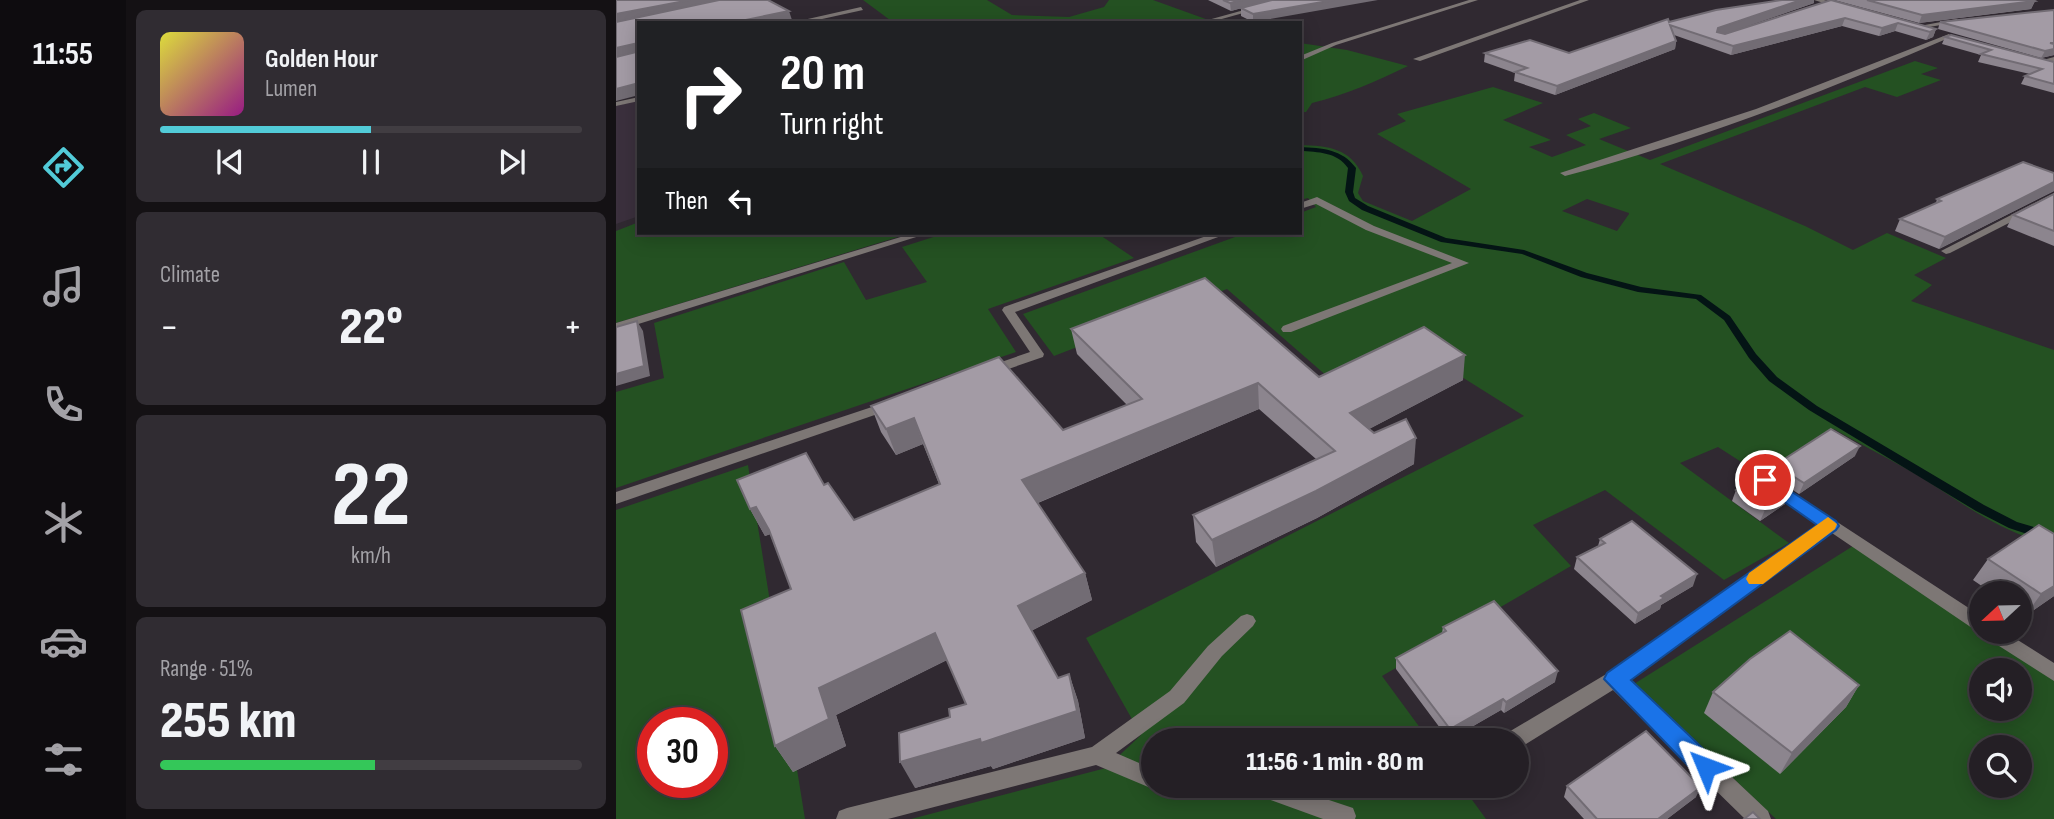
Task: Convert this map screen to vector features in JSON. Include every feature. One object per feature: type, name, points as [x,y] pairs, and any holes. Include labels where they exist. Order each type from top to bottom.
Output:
[{"type":"street","points":[[1211,20],[1287,0]]},
{"type":"street","points":[[1302,58],[1334,44],[1475,0]]},
{"type":"street","points":[[1416,59],[1586,0]]},
{"type":"street","points":[[1816,4],[1828,3],[1854,10]]},
{"type":"street","points":[[804,21],[861,9]]},
{"type":"street","points":[[1917,27],[1971,20]]},
{"type":"street","points":[[1904,24],[1962,40]]},
{"type":"street","points":[[1565,173],[1675,141],[1870,71],[1950,36]]},
{"type":"street","points":[[2027,58],[2054,66]]},
{"type":"street","points":[[2040,62],[2054,59]]},
{"type":"street","points":[[616,104],[637,99]]},
{"type":"street","points":[[1946,251],[2054,196]]},
{"type":"street","points":[[1287,329],[1462,263],[1359,224],[1317,200],[1302,205]]},
{"type":"street","points":[[616,327],[917,235]]},
{"type":"street","points":[[973,377],[1038,354],[1008,310],[1218,235]]},
{"type":"street","points":[[616,498],[907,399]]},
{"type":"street","points":[[1765,480],[1969,617]]},
{"type":"street","points":[[1529,731],[1615,679],[1830,526]]},
{"type":"street","points":[[847,819],[1097,755],[1177,697],[1215,651],[1247,621]]},
{"type":"street","points":[[2009,644],[2054,674]]},
{"type":"street","points":[[1615,679],[1760,819]]},
{"type":"street","points":[[1097,755],[1141,774]]},
{"type":"street","points":[[1293,798],[1345,816]]},
{"type":"shaded area","points":[[637,101],[637,217],[616,224],[616,106]]},
{"type":"green space","points":[[863,0],[987,0],[1012,15],[1069,17],[1104,7],[1109,0],[1153,0],[1211,21],[891,21]]},
{"type":"green space","points":[[1302,43],[1347,50],[1408,66],[1361,87],[1312,103],[1306,112],[1302,112]]},
{"type":"green space","points":[[1915,61],[1938,68],[1921,74],[1941,80],[1897,97],[1865,87],[1660,164],[1805,226],[1853,250],[1887,233],[1946,258],[1914,275],[1932,285],[1911,301],[2054,350],[2054,545],[1993,522],[1913,472],[1834,429],[1760,474],[1718,447],[1680,463],[1789,543],[1724,580],[1605,490],[1533,525],[1571,566],[1382,676],[1420,728],[1141,728],[1141,735],[1086,638],[1524,416],[1422,352],[1344,391],[1227,289],[1054,356],[1023,314],[1240,235],[1302,235],[1302,212],[1316,207],[1308,198],[1302,200],[1302,145],[1320,146],[1345,154],[1352,159],[1363,176],[1358,193],[1363,201],[1412,221],[1471,189],[1377,134],[1406,121],[1397,114],[1493,87],[1543,103],[1503,120],[1551,140],[1529,147],[1552,157],[1586,145],[1566,135],[1591,126],[1578,119],[1594,113],[1631,128],[1599,139],[1650,160]],"holes":[[[1587,199],[1629,213],[1617,231],[1562,211]]]},
{"type":"green space","points":[[637,223],[637,235],[904,235],[616,323],[616,231]]},
{"type":"green space","points":[[940,235],[1100,235],[1134,258],[988,309],[1016,352],[616,488],[616,392],[664,378],[654,323],[844,262],[866,300],[927,282],[902,247]]},
{"type":"green space","points":[[748,465],[805,819],[616,819],[616,510]]},
{"type":"green space","points":[[1853,546],[1969,612],[1969,644],[2019,644],[2054,667],[2054,819],[1776,819],[1634,684]]},
{"type":"green space","points":[[1141,735],[1141,798],[1471,798],[1486,819],[911,819],[1106,768]]},
{"type":"building","points":[[616,0],[690,0],[616,14]]},
{"type":"building","points":[[719,0],[768,0],[789,11],[741,21],[637,21],[637,84],[616,89],[616,57],[636,52],[634,44],[616,48],[616,22]]},
{"type":"building","points":[[1272,0],[1334,0],[1253,14],[1241,8]]},
{"type":"building","points":[[1782,0],[1801,0],[1718,28],[1717,32],[1725,34],[1831,0],[1936,29],[1930,32],[1898,23],[1882,28],[1845,18],[1733,46],[1670,25],[1676,41],[1557,86],[1515,72],[1527,68],[1485,53],[1530,40],[1569,53],[1668,19],[1669,22],[1716,10]]},
{"type":"building","points":[[1867,0],[2033,0],[2035,1],[1922,15]]},
{"type":"building","points":[[2054,10],[2054,43],[2050,43],[2054,44],[2054,49],[2045,51],[1940,22]]},
{"type":"building","points":[[1951,35],[2054,62],[2054,84],[2025,76],[2042,69],[1981,54],[1991,50],[1945,37]]},
{"type":"building","points":[[2023,162],[2054,173],[2054,182],[1945,237],[1900,219],[1941,201],[1937,199]]},
{"type":"building","points":[[2054,194],[2054,231],[2013,215]]},
{"type":"building","points":[[1205,278],[1319,377],[1424,327],[1465,355],[1350,413],[1374,433],[1406,419],[1416,438],[1316,491],[1212,540],[1193,515],[1335,451],[1258,383],[1022,480],[1085,573],[1018,606],[1058,678],[1069,674],[1077,711],[981,743],[980,739],[900,762],[899,733],[950,717],[949,709],[966,704],[935,633],[819,688],[829,719],[775,746],[741,610],[791,589],[769,530],[756,507],[750,509],[737,480],[806,453],[824,485],[828,483],[854,520],[940,484],[914,418],[886,429],[871,406],[999,357],[1063,430],[1142,399],[1071,329]]},
{"type":"building","points":[[637,321],[644,366],[616,374],[616,327]]},
{"type":"building","points":[[1831,429],[1860,446],[1804,483],[1775,465]]},
{"type":"building","points":[[1762,474],[1790,493],[1765,510],[1736,490]]},
{"type":"building","points":[[1632,521],[1697,574],[1638,613],[1577,557],[1605,543],[1600,539]]},
{"type":"building","points":[[2039,525],[2054,534],[2054,586],[2041,594],[2032,588],[2032,581],[2021,581],[1988,559]]},
{"type":"building","points":[[1494,601],[1558,671],[1506,702],[1503,699],[1449,728],[1396,658],[1446,631],[1443,627]]},
{"type":"building","points":[[1790,631],[1859,685],[1792,753],[1713,692],[1750,659]]},
{"type":"building","points":[[1646,731],[1701,787],[1658,819],[1597,819],[1567,786]]},
{"type":"building","points":[[1753,812],[1760,819],[1744,819]]},
{"type":"waterway","points":[[1302,149],[1329,152],[1348,162],[1352,168],[1349,192],[1352,199],[1365,208],[1444,240],[1524,252],[1584,275],[1641,290],[1698,297],[1727,318],[1752,356],[1773,379],[1813,408],[1980,508],[2013,525],[2054,538]]},
{"type":"slow traffic","points":[[1756,579],[1830,526],[1828,524]]},
{"type":"route","points":[[1706,767],[1615,679],[1830,526],[1765,480]]}]
